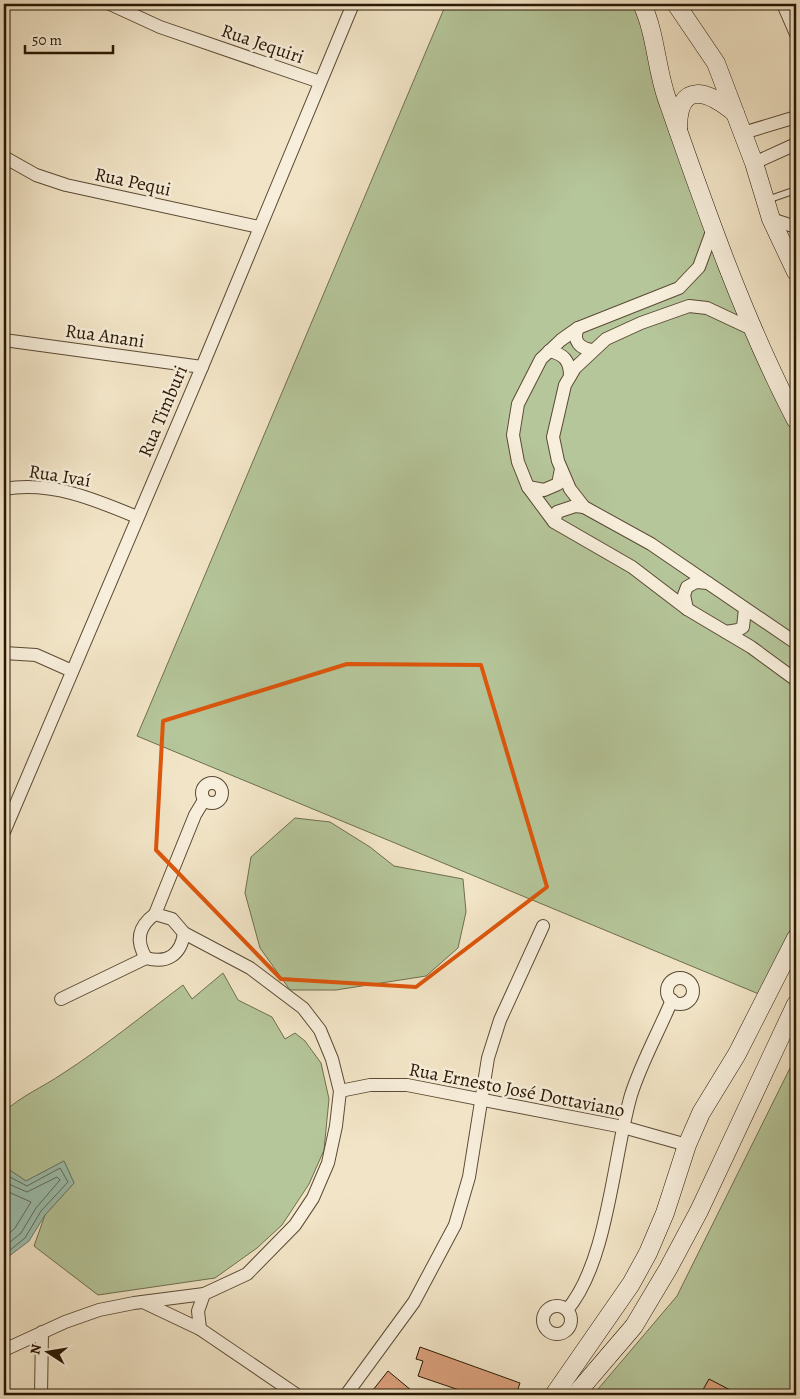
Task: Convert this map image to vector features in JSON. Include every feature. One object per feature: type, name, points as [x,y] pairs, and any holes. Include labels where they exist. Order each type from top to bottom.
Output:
[{"type":"main road","points":[[642,4],[651,31],[661,82],[678,132],[754,330],[780,390],[796,420]]},
{"type":"main road","points":[[676,4],[716,63],[754,163],[771,219],[796,272]]},
{"type":"main road","points":[[678,132],[680,112],[687,99],[696,94],[715,97],[735,114]]},
{"type":"main road","points":[[780,390],[796,401]]},
{"type":"main road","points":[[554,1395],[631,1284],[648,1253],[665,1213],[687,1145],[701,1113],[737,1054],[796,938]]},
{"type":"main road","points":[[575,1395],[634,1326],[699,1211],[796,1004]]},
{"type":"main road","points":[[634,1326],[628,1317],[627,1310],[644,1270],[648,1253]]},
{"type":"street","name":"Rua Jequiri","points":[[110,4],[160,27],[320,82]]},
{"type":"street","name":"Rua Timburi","points":[[4,832],[7,814],[72,671],[202,367],[353,4]]},
{"type":"street","points":[[783,4],[796,34]]},
{"type":"street","points":[[743,133],[796,117]]},
{"type":"street","points":[[754,163],[796,144]]},
{"type":"street","name":"Rua Pequi","points":[[4,157],[36,175],[66,185],[259,227]]},
{"type":"street","points":[[771,219],[796,227]]},
{"type":"street","points":[[714,226],[699,267],[679,288],[578,328],[541,359],[518,404],[513,435],[518,462],[528,487],[554,522],[632,567],[687,609],[726,632],[796,680]]},
{"type":"street","points":[[584,507],[570,489],[561,469],[553,437],[565,385],[575,368],[606,339],[641,323],[690,306],[707,308],[754,330]]},
{"type":"street","points":[[578,328],[575,335],[577,343],[587,350],[593,350]]},
{"type":"street","name":"Rua Anani","points":[[4,340],[202,367]]},
{"type":"street","points":[[549,351],[562,356],[568,361],[570,376]]},
{"type":"street","points":[[528,487],[551,488],[558,484],[561,469]]},
{"type":"street","name":"Rua Ivaí","points":[[4,489],[42,487],[83,495],[137,517]]},
{"type":"street","points":[[554,522],[557,512],[575,506],[584,507],[651,544],[796,643]]},
{"type":"street","points":[[687,609],[684,595],[688,587],[696,582],[708,584]]},
{"type":"street","points":[[726,632],[743,627],[744,609]]},
{"type":"street","points":[[4,653],[36,655],[72,671]]},
{"type":"street","points":[[184,933],[180,949],[167,959],[156,961],[146,958],[140,949],[141,928],[146,920],[155,914],[195,815],[204,800]]},
{"type":"street","points":[[4,1350],[42,1332],[99,1310],[204,1294],[247,1274],[295,1225],[313,1198],[328,1162],[336,1126],[340,1091],[332,1059],[320,1030],[303,1008],[250,968],[184,933],[172,919],[155,914]]},
{"type":"street","points":[[346,1395],[414,1302],[455,1225],[469,1177],[488,1058],[500,1020],[543,926]]},
{"type":"street","points":[[61,999],[146,958]]},
{"type":"street","points":[[567,1310],[585,1282],[596,1251],[632,1094],[672,1000]]},
{"type":"street","name":"Rua Ernesto José Dottaviano","points":[[340,1091],[370,1085],[407,1085],[481,1098],[623,1128],[687,1145]]},
{"type":"street","points":[[200,1329],[198,1311],[204,1294]]},
{"type":"street","points":[[143,1302],[200,1329],[297,1395]]},
{"type":"street","points":[[41,1395],[42,1332]]},
{"type":"lane","points":[[766,201],[793,191]]},
{"type":"highlighted area","points":[[347,664],[481,665],[547,887],[416,987],[281,979],[156,850],[163,721]]},
{"type":"shaded area","points":[[446,4],[638,4],[796,436],[796,927],[766,997],[137,736]]},
{"type":"shaded area","points":[[295,818],[330,822],[370,847],[394,866],[463,879],[466,912],[458,948],[426,976],[336,990],[290,990],[260,948],[245,893],[251,857]]},
{"type":"shaded area","points":[[223,973],[238,1000],[272,1017],[285,1039],[295,1033],[305,1041],[321,1063],[329,1099],[324,1150],[309,1184],[282,1225],[257,1248],[215,1278],[98,1295],[34,1246],[45,1215],[74,1183],[64,1161],[26,1181],[8,1169],[4,1172],[4,1112],[93,1053],[183,985],[192,999]]},
{"type":"shaded area","points":[[796,1056],[796,1395],[593,1395],[677,1296]]},
{"type":"water","points":[[64,1161],[74,1183],[45,1215],[29,1241],[4,1260],[4,1172],[8,1169],[26,1181]]},
{"type":"building","points":[[420,1347],[520,1383],[516,1395],[460,1395],[462,1391],[418,1376],[423,1361],[416,1359]]},
{"type":"building","points":[[388,1371],[417,1395],[369,1395]]},
{"type":"building","points":[[709,1379],[740,1395],[700,1395]]}]
